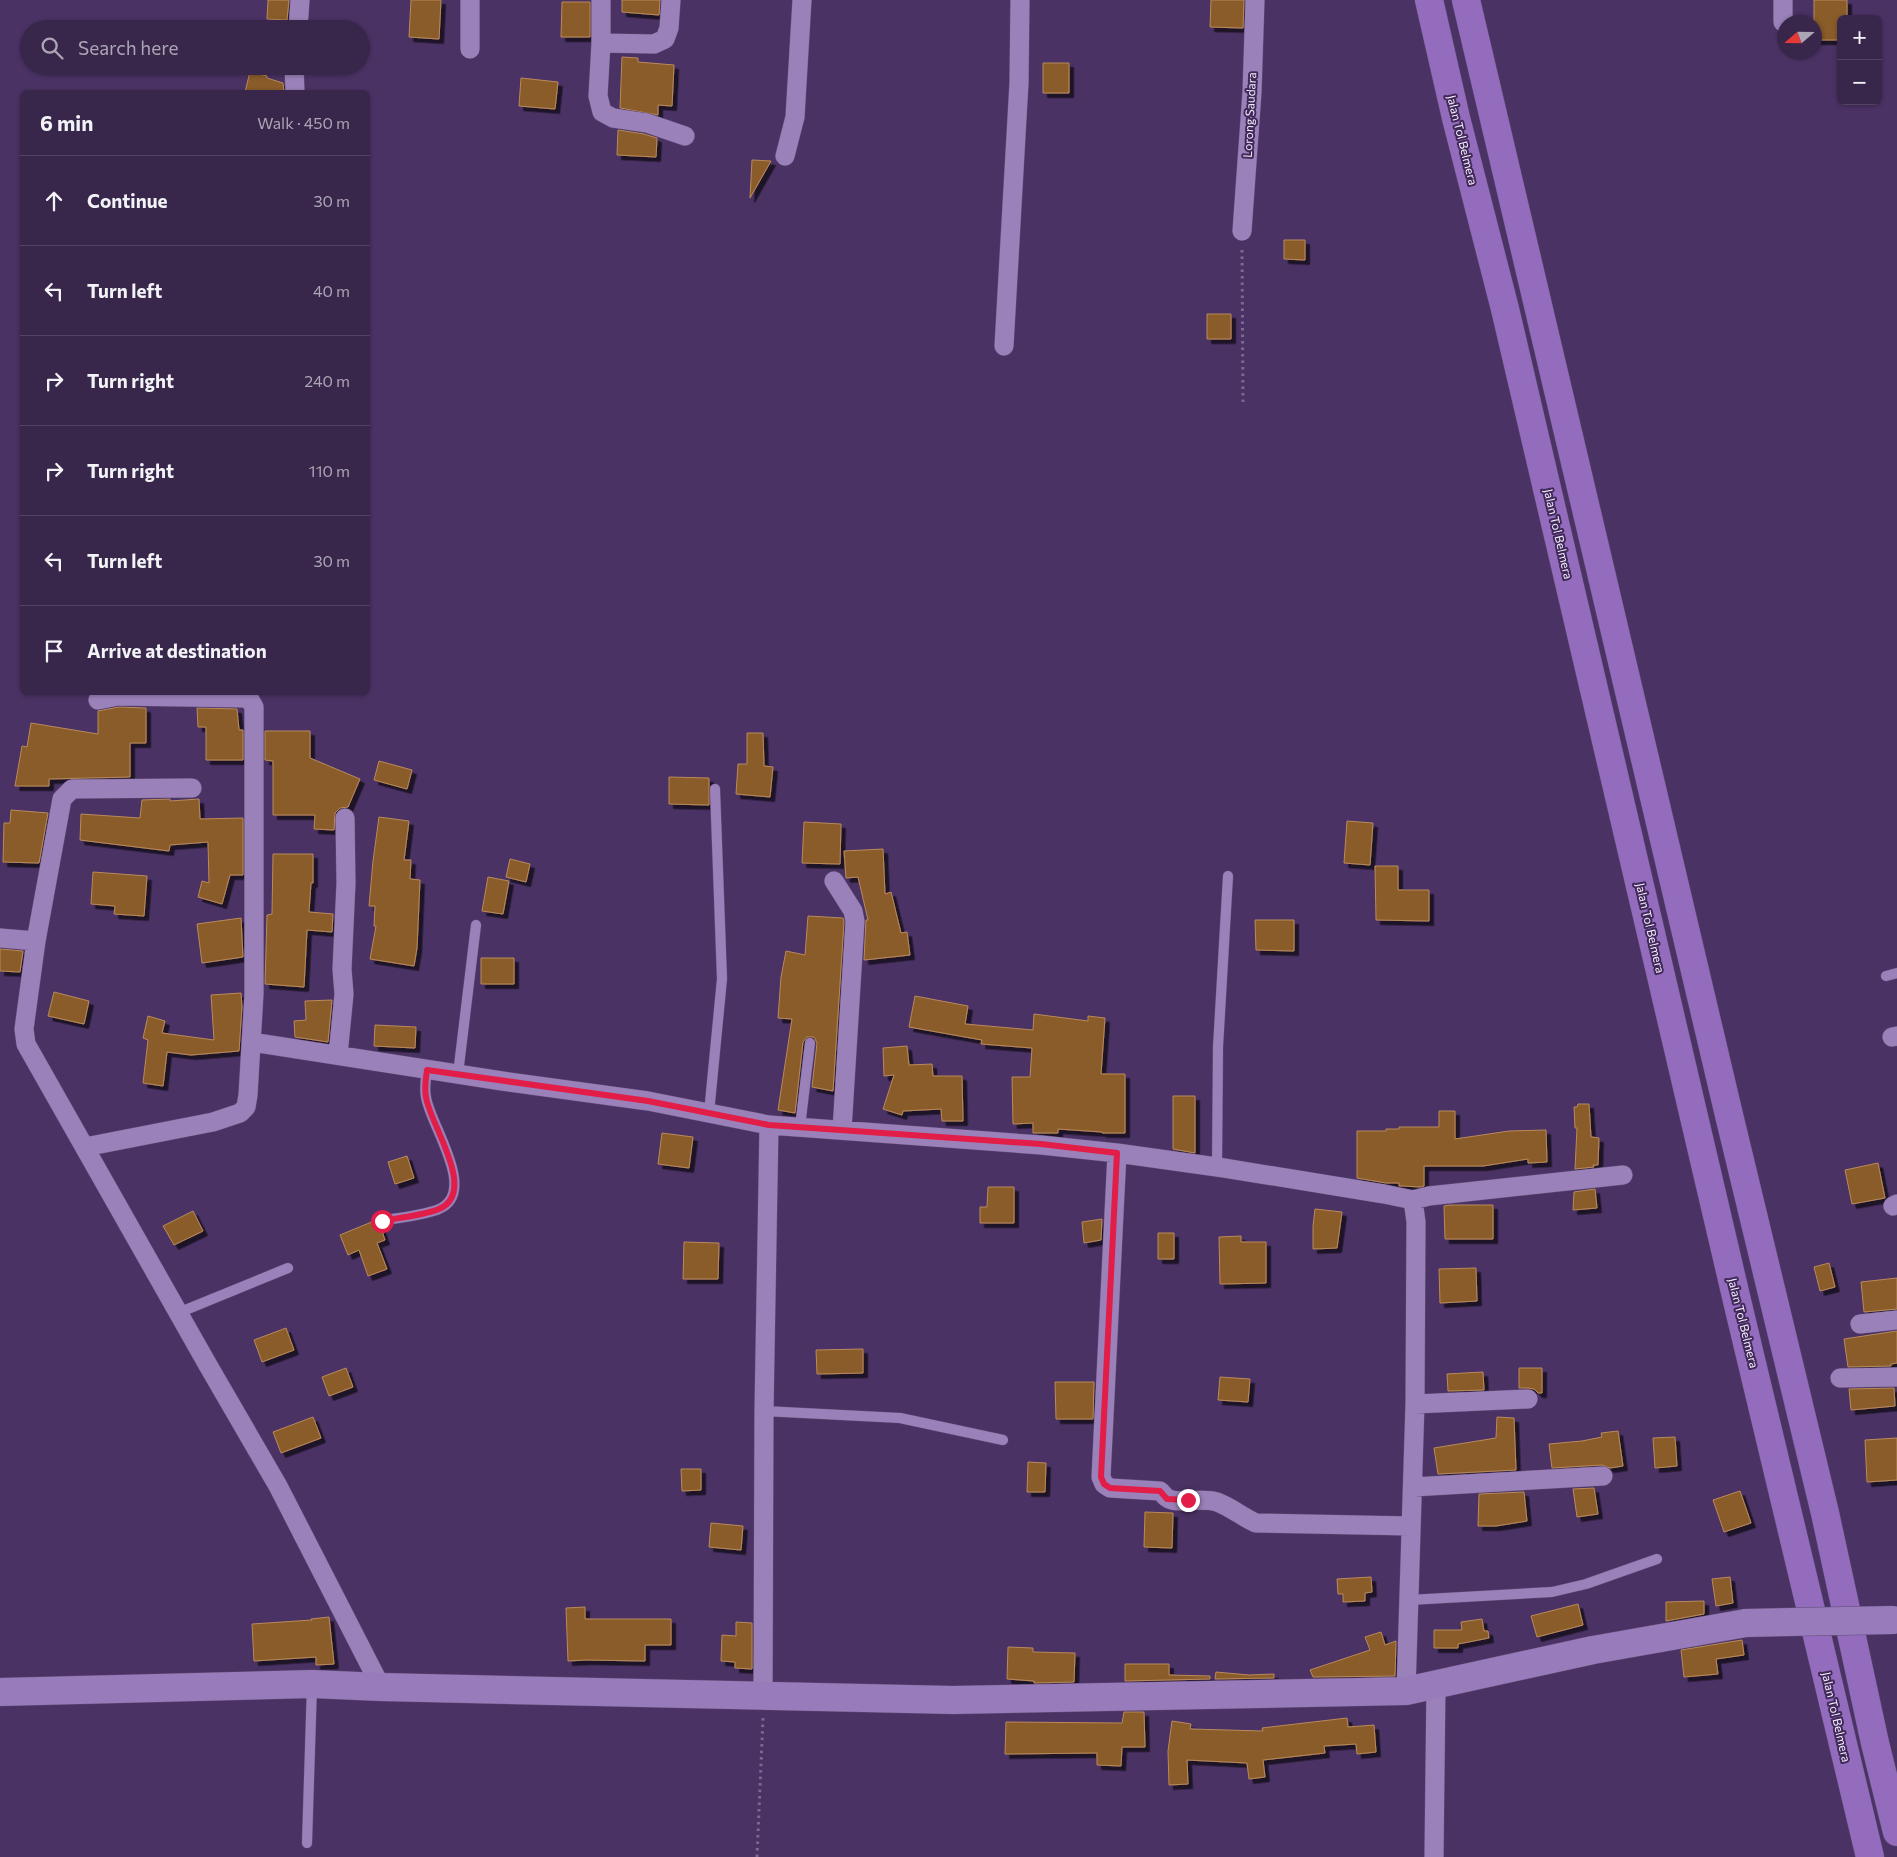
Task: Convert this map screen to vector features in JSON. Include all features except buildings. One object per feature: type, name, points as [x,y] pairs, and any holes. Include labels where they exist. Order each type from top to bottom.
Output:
[{"type":"highway","name":"Jalan Tol Belmera","points":[[1429,0],[1456,118],[1505,309],[1736,1296],[1870,1857]]},
{"type":"highway","points":[[1466,0],[1825,1513],[1875,1743],[1897,1832]]},
{"type":"street","points":[[299,20],[300,0]]},
{"type":"street","points":[[470,0],[470,49]]},
{"type":"street","points":[[601,0],[598,96],[602,112],[613,118],[647,123],[685,136]]},
{"type":"street","points":[[601,43],[654,44],[665,39],[669,28],[671,0]]},
{"type":"street","points":[[785,156],[795,117],[802,0]]},
{"type":"street","points":[[1004,346],[1020,83],[1020,0]]},
{"type":"street","name":"Lorong Saudara","points":[[1242,231],[1252,92],[1255,0]]},
{"type":"street","points":[[1783,0],[1783,15]]},
{"type":"street","points":[[294,75],[295,90]]},
{"type":"street","points":[[85,1148],[213,1122],[240,1113],[246,1107],[252,1042],[254,707],[250,700],[245,698],[118,696],[98,700]]},
{"type":"street","points":[[192,788],[72,789],[62,799],[36,941],[24,1029],[26,1044],[278,1486],[381,1687]]},
{"type":"street","points":[[338,1055],[344,994],[342,969],[346,882],[345,818]]},
{"type":"street","points":[[834,881],[853,911],[855,921],[842,1130]]},
{"type":"street","points":[[0,938],[36,941]]},
{"type":"street","points":[[252,1042],[427,1070],[648,1101],[769,1125],[1041,1144],[1217,1167],[1413,1200],[1429,1196],[1623,1175]]},
{"type":"street","points":[[763,1695],[764,1411],[769,1125]]},
{"type":"street","points":[[1117,1153],[1101,1477],[1104,1484],[1110,1488],[1160,1491],[1167,1499],[1172,1500],[1216,1502],[1256,1523],[1410,1526]]},
{"type":"street","points":[[1406,1691],[1415,1404],[1416,1222],[1413,1200]]},
{"type":"street","points":[[1860,1324],[1897,1320]]},
{"type":"street","points":[[1840,1378],[1897,1377]]},
{"type":"street","points":[[1415,1404],[1528,1400]]},
{"type":"street","points":[[1413,1487],[1603,1476]]},
{"type":"street","points":[[0,1692],[312,1684],[953,1700],[1406,1691],[1593,1650],[1746,1623],[1895,1620]]},
{"type":"street","points":[[1434,1857],[1436,1684]]},
{"type":"lane","points":[[709,1113],[722,979],[715,789]]},
{"type":"lane","points":[[1217,1167],[1218,1047],[1228,876]]},
{"type":"lane","points":[[458,1074],[476,925]]},
{"type":"lane","points":[[1886,976],[1897,973]]},
{"type":"lane","points":[[800,1127],[810,1043]]},
{"type":"lane","points":[[382,1221],[439,1209],[449,1202],[452,1194],[454,1183],[452,1165],[426,1097],[427,1070]]},
{"type":"lane","points":[[178,1313],[288,1268]]},
{"type":"lane","points":[[764,1411],[900,1418],[1003,1440]]},
{"type":"lane","points":[[1409,1600],[1552,1592],[1586,1584],[1657,1560]]},
{"type":"lane","points":[[307,1843],[312,1684]]},
{"type":"path","points":[[1242,231],[1243,404]]},
{"type":"path","points":[[757,1857],[763,1695]]},
{"type":"route","points":[[382,1221],[439,1209],[449,1202],[452,1194],[454,1183],[452,1165],[426,1097],[427,1070],[648,1101],[769,1125],[1041,1144],[1117,1153],[1101,1477],[1104,1484],[1110,1488],[1160,1491],[1167,1499],[1188,1500]]}]
